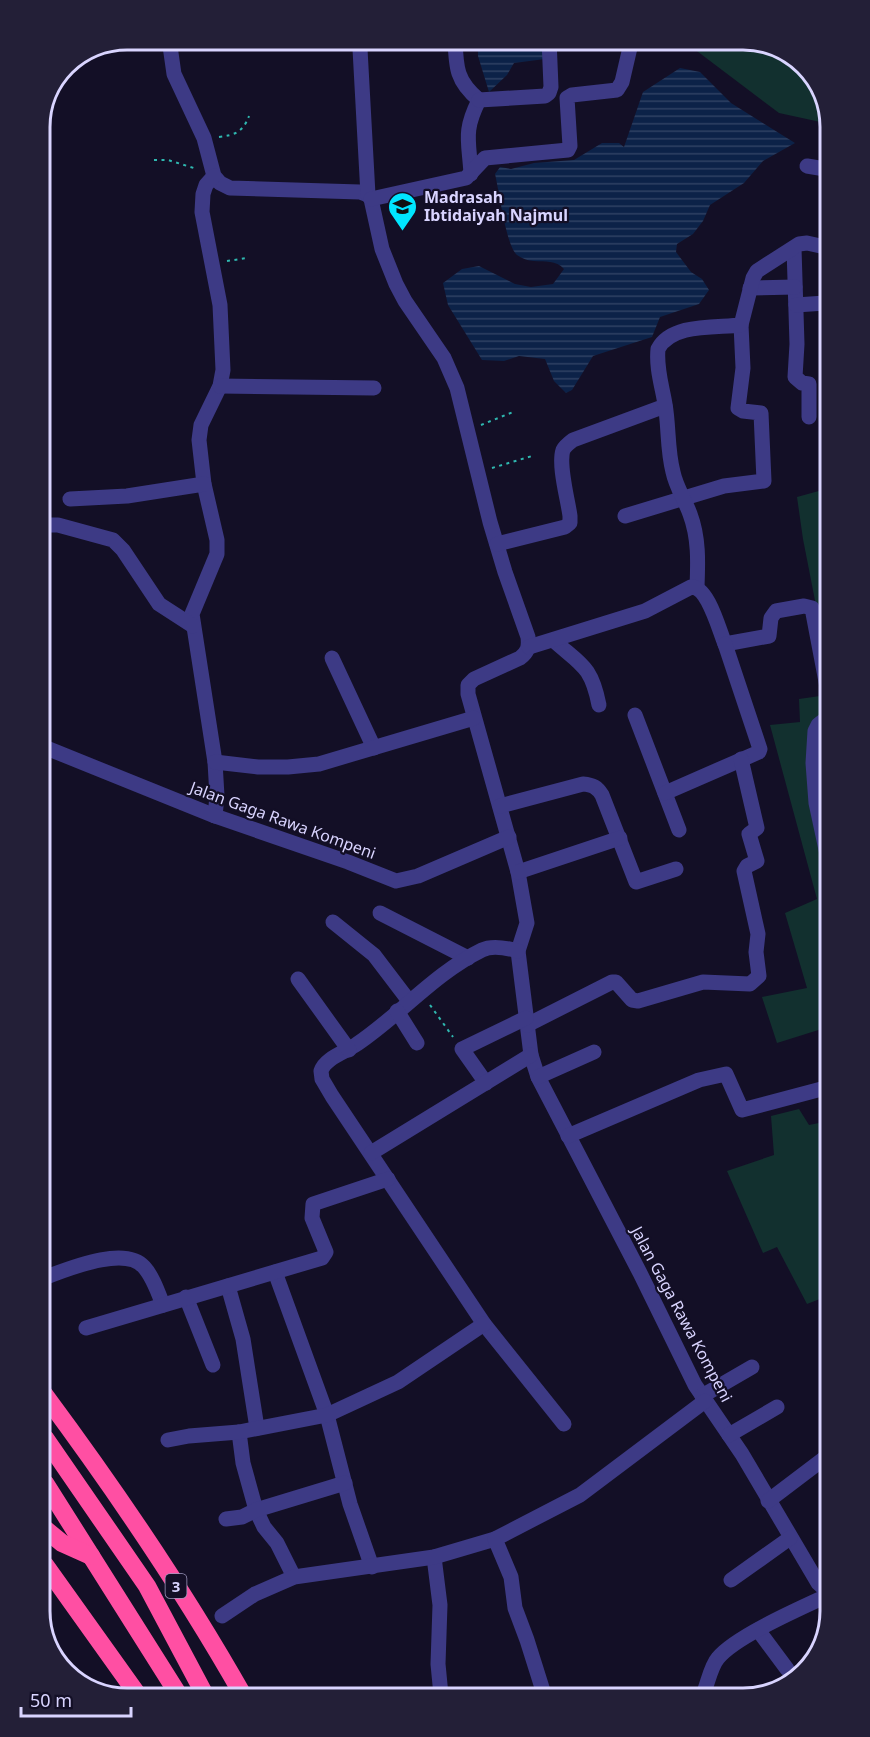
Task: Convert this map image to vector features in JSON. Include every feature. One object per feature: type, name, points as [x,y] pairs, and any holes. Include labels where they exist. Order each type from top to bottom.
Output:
[{"type":"highway","name":"3","points":[[50,1401],[106,1478],[208,1636],[238,1687]]},
{"type":"highway","points":[[50,1445],[147,1586],[201,1687]]},
{"type":"highway","points":[[50,1491],[174,1687]]},
{"type":"highway","points":[[50,1533],[62,1543],[91,1556]]},
{"type":"highway","points":[[50,1572],[132,1687]]},
{"type":"street","points":[[171,50],[174,74],[204,138],[213,171],[220,183],[230,188],[360,192],[370,197],[459,180],[471,174],[485,158],[568,150],[570,146],[567,98],[572,95],[617,90],[622,82],[629,50]]},
{"type":"street","points":[[360,50],[370,197],[382,249],[405,301],[451,371],[497,544],[528,637],[529,647]]},
{"type":"street","points":[[455,50],[456,64],[465,88],[479,100],[545,96],[551,87],[549,50]]},
{"type":"street","points":[[471,174],[467,136],[470,118],[479,100]]},
{"type":"street","points":[[807,166],[820,168]]},
{"type":"street","name":"Jalan Gaga Rawa Kompeni","points":[[213,171],[203,194],[202,212],[220,305],[224,354],[220,386],[201,425],[199,440],[204,484],[217,540],[217,554],[192,614],[215,762],[217,796],[215,816]]},
{"type":"street","points":[[625,516],[724,486],[764,481],[761,413],[743,411],[738,408],[743,368],[741,326],[750,288],[757,271],[799,244],[820,246]]},
{"type":"street","points":[[794,248],[795,377],[802,383],[809,384],[809,417]]},
{"type":"street","points":[[750,288],[795,287]]},
{"type":"street","points":[[796,305],[820,303]]},
{"type":"street","points":[[665,793],[759,752],[760,748],[707,598],[697,587],[698,548],[694,525],[676,485],[670,460],[665,406],[658,365],[658,349],[668,338],[682,331],[741,326]]},
{"type":"street","points":[[220,386],[374,388]]},
{"type":"street","points":[[497,544],[565,527],[570,523],[562,462],[563,450],[567,444],[665,406]]},
{"type":"street","points":[[70,499],[127,496],[204,484]]},
{"type":"street","points":[[50,525],[58,525],[113,540],[123,550],[159,604],[193,626]]},
{"type":"street","name":"Jalan Gaga Rawa Kompeni","points":[[697,587],[691,587],[645,611],[529,647],[520,658],[474,679],[468,685],[468,694],[518,872],[527,923],[518,951],[531,1055],[538,1077],[703,1399],[742,1455],[820,1585]]},
{"type":"street","points":[[725,644],[769,636],[771,618],[776,611],[809,606],[814,613],[820,647]]},
{"type":"street","points":[[553,639],[588,671],[599,705]]},
{"type":"street","points":[[332,658],[374,747]]},
{"type":"street","points":[[635,715],[679,830]]},
{"type":"street","points":[[215,762],[258,766],[319,764],[474,718]]},
{"type":"street","points":[[820,723],[815,731],[813,763],[820,822]]},
{"type":"street","name":"Jalan Gaga Rawa Kompeni","points":[[50,751],[215,816],[348,861],[396,881],[405,881],[418,876],[509,837]]},
{"type":"street","points":[[486,1083],[462,1049],[612,982],[616,982],[632,1000],[638,1001],[703,982],[750,984],[759,976],[756,952],[758,934],[744,871],[747,866],[757,861],[749,834],[757,828],[741,759]]},
{"type":"street","points":[[500,806],[583,784],[590,785],[597,788],[602,795],[636,882],[676,869]]},
{"type":"street","points":[[518,872],[620,838]]},
{"type":"street","points":[[380,914],[468,958]]},
{"type":"street","points":[[333,922],[374,955],[409,1001],[417,1043]]},
{"type":"street","points":[[518,951],[506,947],[484,948],[468,958],[409,1001],[372,1034],[322,1066],[322,1079],[484,1324],[564,1424]]},
{"type":"street","points":[[298,979],[349,1050]]},
{"type":"street","points":[[538,1077],[594,1052]]},
{"type":"street","points":[[371,1153],[531,1055]]},
{"type":"street","points":[[568,1136],[699,1080],[726,1074],[742,1110],[820,1089]]},
{"type":"street","points":[[86,1328],[322,1258],[326,1252],[312,1218],[313,1204],[388,1179]]},
{"type":"street","points":[[50,1276],[111,1258],[135,1260],[144,1266],[163,1305]]},
{"type":"street","points":[[275,1272],[327,1415],[345,1483],[372,1567]]},
{"type":"street","points":[[228,1286],[243,1339],[257,1428]]},
{"type":"street","points":[[186,1297],[213,1365]]},
{"type":"street","points":[[168,1440],[240,1432],[327,1415],[398,1382],[484,1324]]},
{"type":"street","points":[[222,1616],[255,1594],[294,1577],[434,1557],[495,1539],[580,1495],[703,1399],[752,1367]]},
{"type":"street","points":[[729,1435],[777,1407]]},
{"type":"street","points":[[240,1432],[243,1463],[256,1510],[264,1527],[277,1543],[294,1577]]},
{"type":"street","points":[[768,1501],[820,1462]]},
{"type":"street","points":[[226,1519],[345,1483]]},
{"type":"street","points":[[731,1580],[790,1538]]},
{"type":"street","points":[[495,1539],[511,1576],[515,1608],[542,1688]]},
{"type":"street","points":[[434,1557],[440,1605],[438,1664],[440,1688]]},
{"type":"street","points":[[705,1688],[716,1659],[730,1647],[758,1630],[820,1599]]},
{"type":"street","points":[[758,1630],[787,1669]]},
{"type":"path","points":[[204,138],[238,134],[249,116]]},
{"type":"path","points":[[154,160],[168,160],[196,169],[213,171]]},
{"type":"path","points":[[212,263],[247,258]]},
{"type":"path","points":[[467,430],[513,412]]},
{"type":"path","points":[[478,472],[532,456]]},
{"type":"path","points":[[409,1001],[462,1049]]},
{"type":"green space","points":[[696,50],[758,51],[790,65],[805,80],[815,97],[820,122],[779,113]]},
{"type":"green space","points":[[820,491],[820,626],[803,539],[797,497]]},
{"type":"green space","points":[[820,696],[820,1030],[777,1043],[762,997],[807,988],[785,913],[817,899],[770,725],[800,722],[799,699]]},
{"type":"green space","points":[[799,1109],[809,1125],[820,1123],[820,1299],[807,1304],[777,1247],[763,1253],[727,1171],[774,1155],[771,1116]]},
{"type":"water","points":[[478,50],[545,50],[545,59],[514,63],[507,75],[489,92]]},
{"type":"water","points":[[680,68],[700,72],[731,103],[795,143],[763,161],[744,183],[710,205],[703,221],[693,234],[677,244],[676,252],[691,272],[702,279],[709,290],[699,304],[660,317],[652,337],[593,356],[572,390],[566,393],[554,381],[545,359],[519,356],[504,361],[482,360],[448,305],[443,283],[462,269],[479,266],[515,284],[531,287],[553,284],[564,269],[554,263],[525,259],[513,250],[506,230],[495,174],[500,167],[511,169],[534,163],[574,160],[602,143],[619,143],[624,147],[643,92]]},
{"type":"place","name":"Madrasah Ibtidaiyah Najmul","points":[[403,232]]}]
